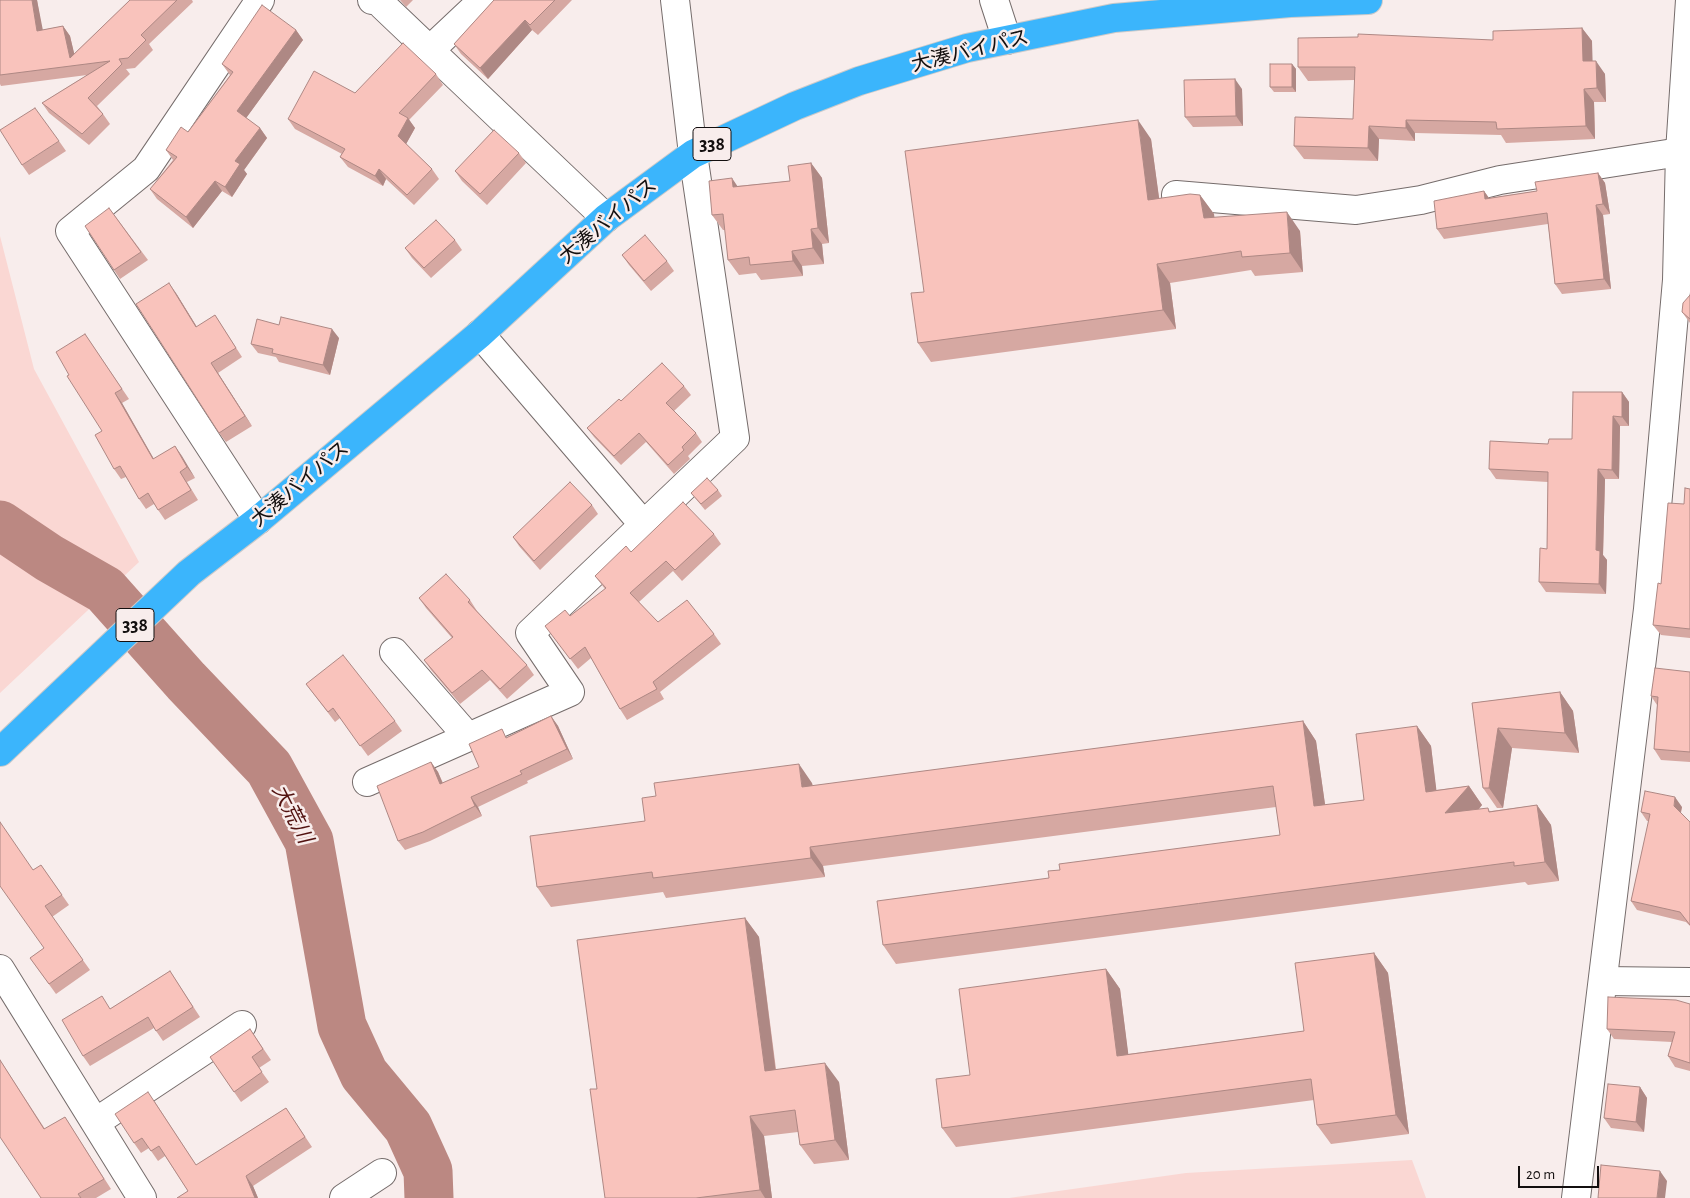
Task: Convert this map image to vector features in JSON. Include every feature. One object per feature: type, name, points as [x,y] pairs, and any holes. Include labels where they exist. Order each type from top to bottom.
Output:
[{"type":"highway","name":"大湊バイパス","points":[[0,752],[82,676],[188,573],[258,520],[480,334],[606,218],[692,154],[795,106],[859,81],[967,48],[1114,18],[1290,2],[1368,0]]},
{"type":"street","points":[[258,520],[70,231],[146,169],[260,0]]},
{"type":"street","points":[[372,0],[378,1],[606,218]]},
{"type":"street","points":[[430,50],[483,0]]},
{"type":"street","points":[[367,782],[570,692],[530,633],[735,438],[692,154],[675,0]]},
{"type":"street","points":[[994,0],[1007,40]]},
{"type":"street","points":[[1576,1198],[1648,609],[1676,290],[1684,240],[1680,152],[1690,0]]},
{"type":"street","points":[[1176,195],[1356,210],[1421,200],[1500,180],[1680,152]]},
{"type":"street","points":[[480,334],[643,524]]},
{"type":"street","points":[[394,652],[468,737]]},
{"type":"street","points":[[0,969],[142,1198]]},
{"type":"street","points":[[1603,981],[1690,982]]},
{"type":"street","points":[[96,1122],[242,1025]]},
{"type":"street","points":[[344,1198],[382,1173]]},
{"type":"shaded area","points":[[0,236],[34,369],[139,562],[0,693]]},
{"type":"shaded area","points":[[1412,1160],[1426,1198],[1009,1198],[1186,1173]]},
{"type":"building","points":[[0,0],[32,0],[37,31],[63,26],[70,58],[130,0],[177,0],[141,35],[146,40],[128,58],[119,59],[122,64],[88,98],[103,114],[82,134],[42,103],[110,61],[0,75]]},
{"type":"building","points":[[494,0],[555,0],[530,25],[525,20],[480,68],[454,44]]},
{"type":"building","points":[[262,5],[296,30],[237,111],[260,128],[235,161],[240,164],[225,187],[215,181],[186,217],[150,189],[177,157],[166,150],[181,127],[188,132],[233,72],[222,64]]},
{"type":"building","points":[[1582,28],[1583,61],[1596,61],[1597,88],[1584,89],[1586,126],[1497,129],[1496,122],[1406,120],[1406,128],[1369,126],[1368,148],[1294,146],[1295,117],[1353,119],[1355,67],[1298,67],[1298,38],[1358,37],[1358,34],[1493,40],[1493,31]]},
{"type":"building","points":[[403,43],[436,74],[399,113],[408,118],[398,136],[432,169],[407,195],[379,169],[375,176],[340,157],[345,149],[288,119],[314,71],[355,93]]},
{"type":"building","points":[[1270,64],[1292,64],[1292,87],[1270,87]]},
{"type":"building","points":[[1235,79],[1236,116],[1185,117],[1184,80]]},
{"type":"building","points":[[35,108],[59,141],[22,165],[0,130]]},
{"type":"building","points":[[1138,120],[1148,200],[1190,194],[1200,195],[1204,218],[1287,212],[1290,253],[1242,257],[1241,251],[1157,264],[1163,310],[918,343],[911,293],[924,292],[905,151]]},
{"type":"building","points":[[494,130],[519,153],[480,194],[455,171]]},
{"type":"building","points":[[811,163],[818,228],[811,229],[813,248],[792,251],[793,261],[750,265],[749,257],[728,260],[723,214],[712,215],[709,181],[732,178],[733,187],[790,181],[788,166]]},
{"type":"building","points":[[1598,173],[1603,204],[1596,205],[1604,279],[1555,284],[1547,213],[1437,229],[1434,201],[1484,191],[1485,199],[1537,191],[1535,182]]},
{"type":"building","points":[[109,208],[141,252],[114,270],[85,226]]},
{"type":"building","points":[[436,220],[455,240],[424,268],[405,248]]},
{"type":"building","points":[[645,235],[667,261],[644,281],[622,255]]},
{"type":"building","points":[[169,283],[196,327],[215,315],[236,348],[211,363],[245,416],[219,433],[136,304]]},
{"type":"building","points":[[1690,295],[1690,319],[1682,312],[1683,303]]},
{"type":"building","points":[[281,317],[332,329],[323,365],[272,353],[273,349],[251,344],[257,319],[279,325]]},
{"type":"building","points":[[85,334],[122,389],[115,393],[153,459],[175,446],[187,467],[180,472],[191,490],[158,510],[148,493],[139,499],[120,466],[114,469],[95,435],[102,431],[67,376],[69,375],[56,352]]},
{"type":"building","points":[[662,363],[684,386],[666,403],[696,433],[682,447],[684,450],[668,465],[639,433],[614,456],[587,428],[619,399],[621,401]]},
{"type":"building","points":[[1573,392],[1622,392],[1622,417],[1613,416],[1612,470],[1598,469],[1596,550],[1600,551],[1599,584],[1539,582],[1540,548],[1547,549],[1548,472],[1489,469],[1490,441],[1548,444],[1549,439],[1572,439]]},
{"type":"building","points":[[707,478],[718,490],[701,504],[691,493]]},
{"type":"building","points":[[570,482],[592,505],[534,561],[513,537]]},
{"type":"building","points":[[1685,488],[1690,489],[1690,629],[1653,625],[1658,583],[1661,584],[1668,503],[1684,504]]},
{"type":"building","points":[[683,502],[714,534],[675,570],[666,561],[630,593],[658,622],[687,600],[714,634],[653,682],[657,689],[620,709],[585,647],[570,659],[545,626],[565,610],[570,616],[606,588],[595,576],[626,546],[631,552]]},
{"type":"building","points":[[446,574],[470,600],[468,602],[527,665],[500,689],[482,670],[452,693],[424,660],[453,637],[419,598]]},
{"type":"building","points":[[343,655],[395,721],[360,746],[333,708],[328,712],[306,684]]},
{"type":"building","points":[[1655,668],[1690,672],[1690,752],[1654,749],[1658,697],[1651,696]]},
{"type":"building","points":[[1560,692],[1565,733],[1498,728],[1489,788],[1483,788],[1472,703]]},
{"type":"building","points":[[551,716],[567,749],[520,771],[522,774],[471,797],[475,806],[423,832],[398,841],[377,786],[431,762],[440,784],[479,767],[469,744],[502,729],[506,738]]},
{"type":"building","points":[[1303,721],[1314,806],[1364,800],[1356,734],[1417,726],[1426,792],[1469,786],[1445,813],[1488,808],[1489,812],[1537,805],[1545,862],[1514,866],[1514,862],[883,945],[877,901],[1049,878],[1048,871],[1060,870],[1059,864],[1280,835],[1273,786],[810,847],[811,858],[653,878],[652,872],[537,887],[530,836],[645,821],[642,798],[656,796],[654,783],[799,764],[802,787]]},
{"type":"building","points":[[1645,791],[1675,797],[1674,806],[1690,822],[1690,925],[1680,912],[1631,901],[1650,814],[1641,812]]},
{"type":"building","points":[[0,822],[33,870],[41,865],[62,895],[45,906],[83,960],[49,984],[30,958],[44,948],[0,886]]},
{"type":"building","points":[[745,918],[765,1071],[825,1063],[835,1140],[800,1145],[795,1110],[750,1116],[760,1190],[696,1198],[605,1198],[590,1089],[597,1089],[577,940]]},
{"type":"building","points":[[1374,953],[1396,1115],[1317,1125],[1311,1079],[942,1128],[936,1079],[970,1075],[959,989],[1106,969],[1117,1056],[1304,1031],[1295,963]]},
{"type":"building","points":[[170,971],[193,1007],[156,1031],[148,1017],[83,1056],[62,1020],[102,996],[110,1009]]},
{"type":"building","points":[[1608,997],[1676,1000],[1690,1004],[1690,1063],[1668,1056],[1675,1032],[1607,1029]]},
{"type":"building","points":[[250,1029],[263,1049],[252,1057],[262,1072],[234,1092],[210,1057]]},
{"type":"building","points":[[0,1060],[44,1129],[65,1117],[104,1179],[78,1194],[81,1198],[41,1198],[0,1137]]},
{"type":"building","points":[[1608,1084],[1640,1087],[1636,1122],[1604,1118]]},
{"type":"building","points":[[148,1092],[196,1165],[286,1108],[305,1137],[246,1176],[255,1198],[177,1198],[188,1191],[159,1146],[151,1151],[142,1138],[134,1143],[115,1114]]},
{"type":"building","points":[[1601,1165],[1660,1171],[1657,1198],[1598,1198]]},
{"type":"waterway","name":"大荒川","points":[[0,525],[49,558],[105,590],[186,681],[269,768],[309,841],[342,1026],[364,1074],[408,1127],[428,1171],[429,1198]]}]
